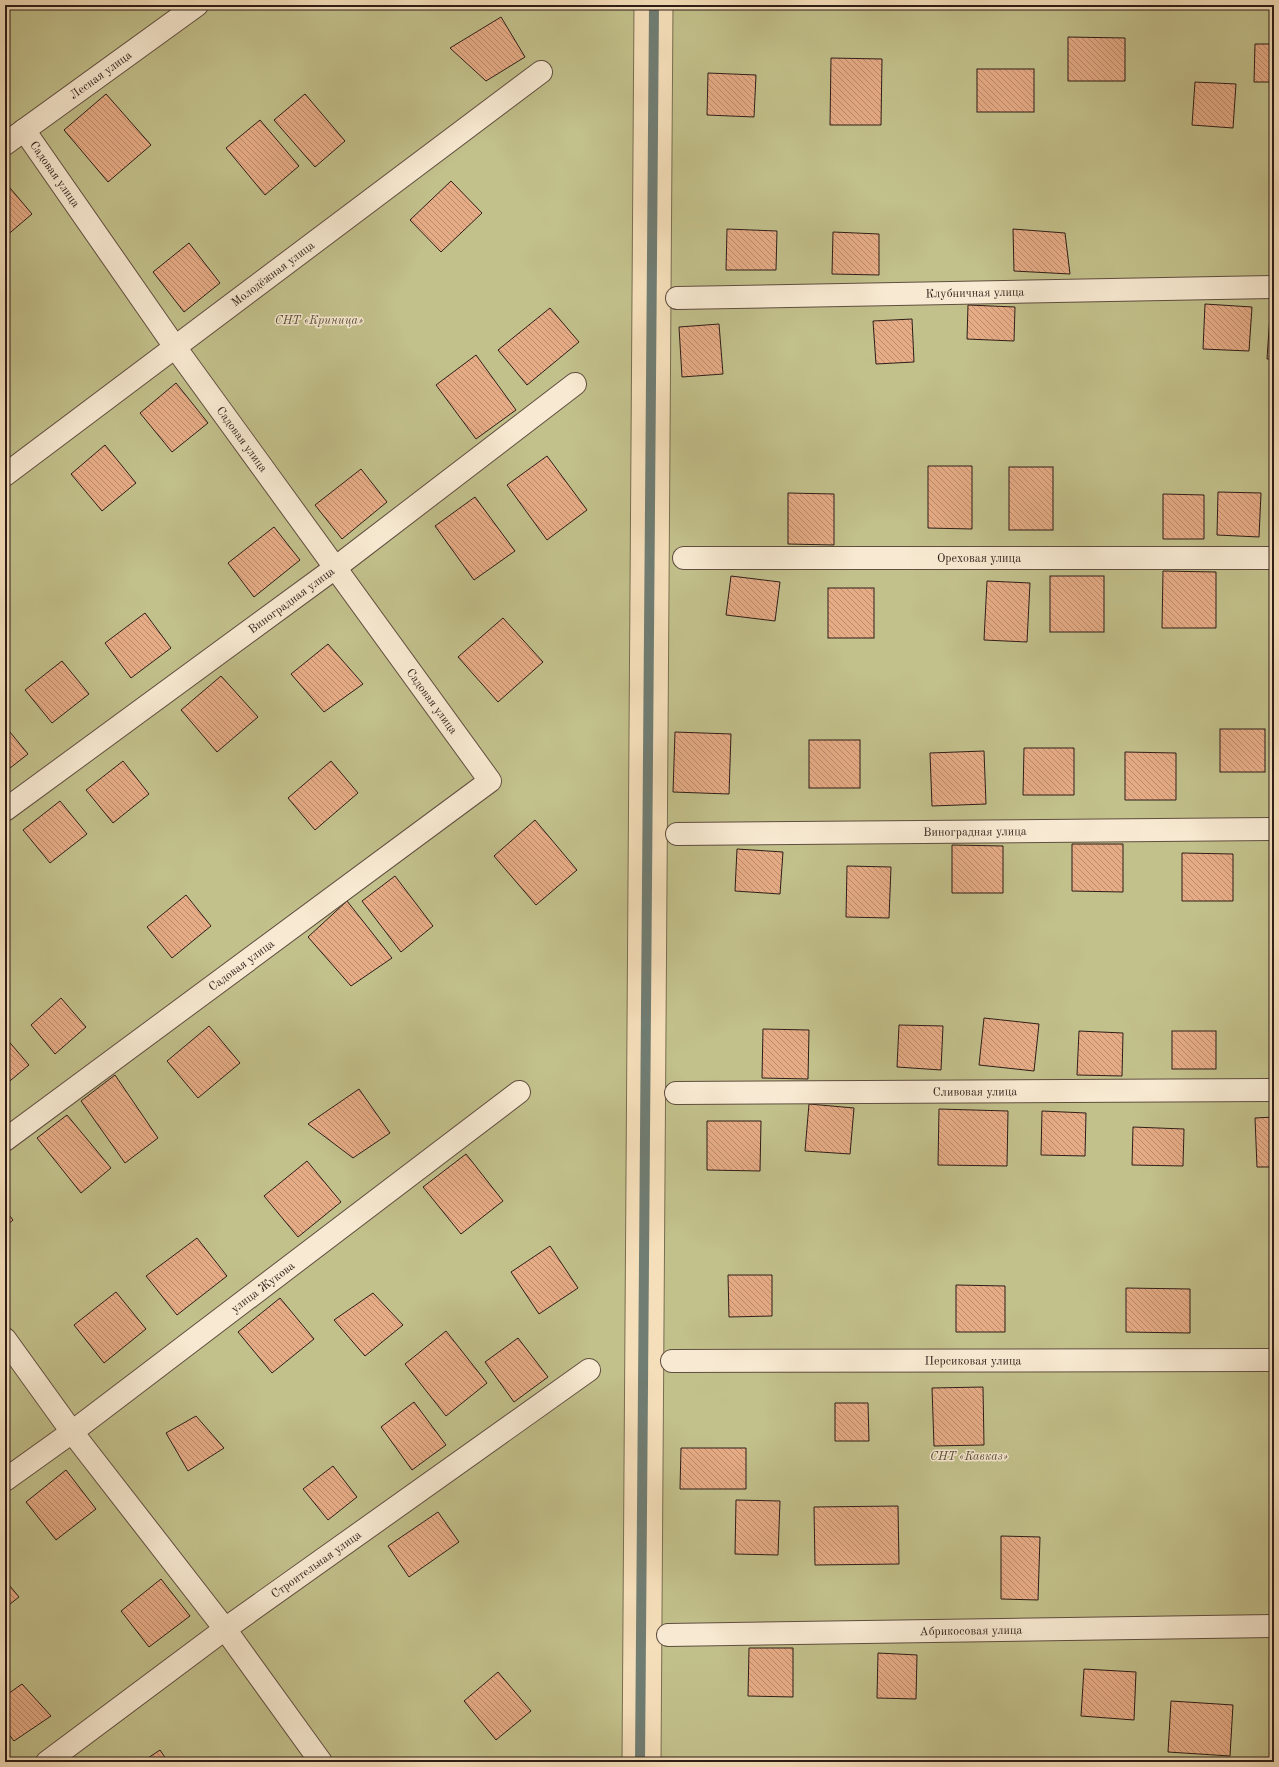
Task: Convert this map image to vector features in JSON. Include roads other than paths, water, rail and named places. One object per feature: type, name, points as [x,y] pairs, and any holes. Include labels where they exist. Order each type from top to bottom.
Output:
[{"type":"street","name":"Лесная улица","points":[[5,144],[197,5]]},
{"type":"street","name":"Молодёжная улица","points":[[5,474],[541,72]]},
{"type":"street","name":"Садовая улица","points":[[5,1140],[490,781],[175,347],[24,130]]},
{"type":"street","name":"Клубничная улица","points":[[677,298],[1274,287]]},
{"type":"street","name":"Виноградная улица","points":[[5,810],[335,568],[574,384]]},
{"type":"street","name":"Ореховая улица","points":[[684,558],[1274,558]]},
{"type":"street","name":"Виноградная улица","points":[[677,834],[1274,829]]},
{"type":"street","name":"Сливовая улица","points":[[676,1093],[1274,1090]]},
{"type":"street","name":"улица Жукова","points":[[5,1480],[72,1432],[519,1092]]},
{"type":"street","points":[[5,1339],[72,1432],[225,1630],[321,1762]]},
{"type":"street","name":"Персиковая улица","points":[[672,1361],[1274,1360]]},
{"type":"street","name":"Строительная улица","points":[[47,1762],[225,1630],[589,1370]]},
{"type":"street","name":"Абрикосовая улица","points":[[668,1635],[1274,1626]]},
{"type":"waterway","points":[[640,1762],[654,5]]},
{"type":"park label","name":"СНТ «Криница»","points":[[319,320]]},
{"type":"park label","name":"СНТ «Кавказ»","points":[[969,1456]]}]
